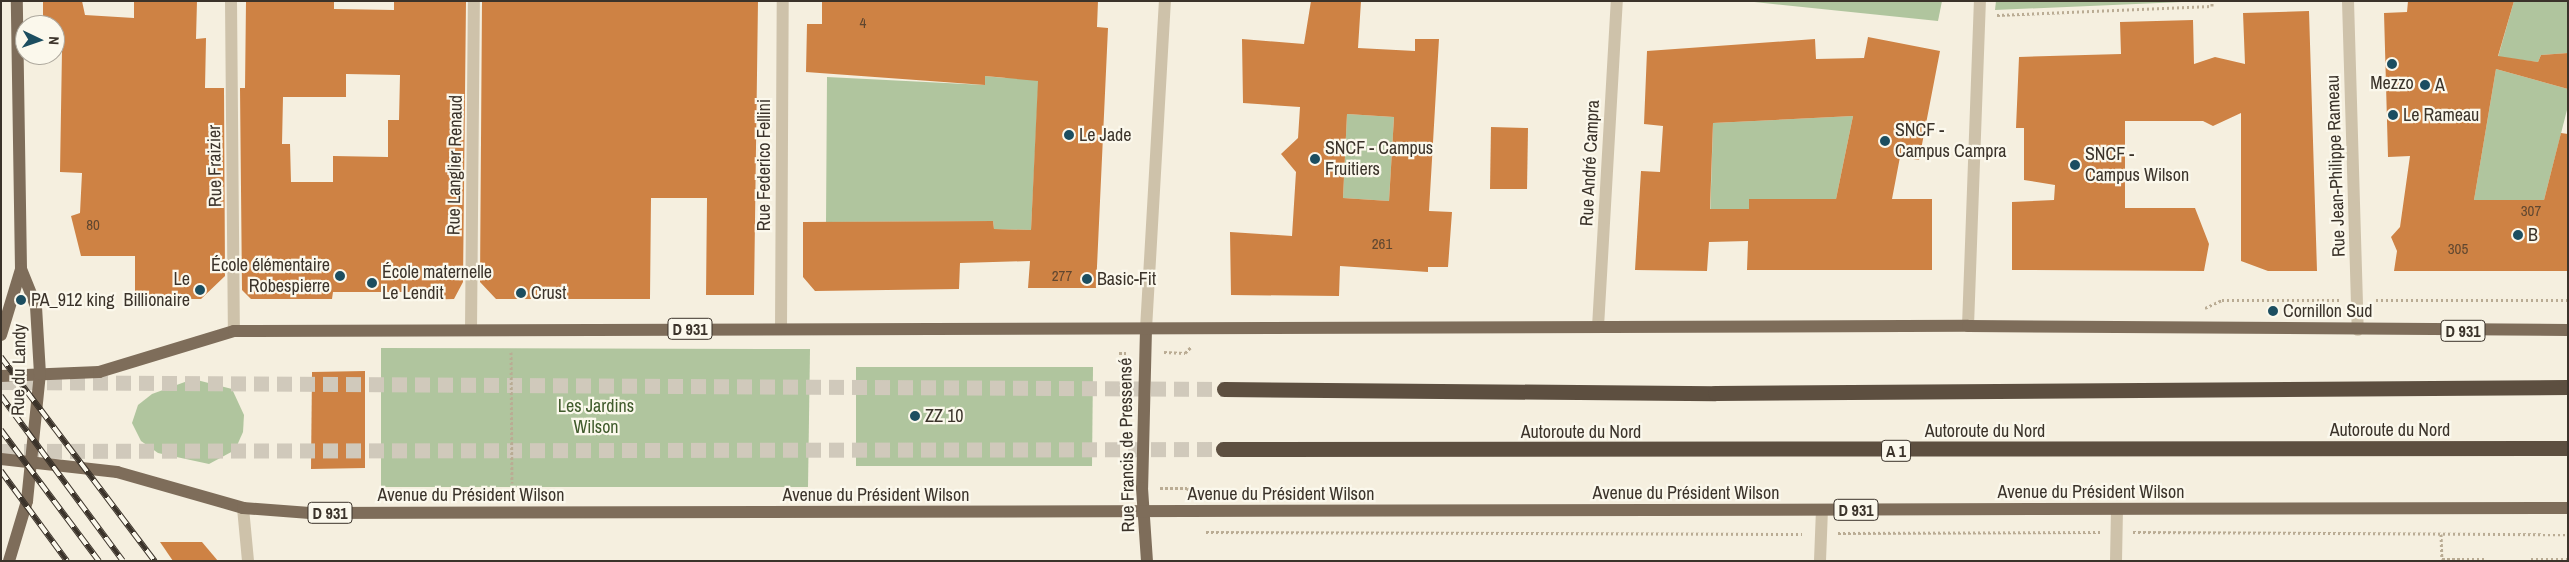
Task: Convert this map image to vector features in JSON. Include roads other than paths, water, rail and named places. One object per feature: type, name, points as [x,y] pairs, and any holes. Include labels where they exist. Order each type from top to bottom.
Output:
[{"type":"highway","points":[[1224,389],[1716,393],[2568,387]]},
{"type":"highway","name":"Autoroute du Nord","points":[[1223,449],[2568,448]]},
{"type":"main road","name":"Rue du Landy","points":[[1,335],[21,269],[17,1]]},
{"type":"main road","name":"Rue du Landy","points":[[9,561],[27,501],[40,374],[36,306],[21,269]]},
{"type":"main road","name":"D 931","points":[[1,376],[99,372],[234,331],[1968,326],[2568,330]]},
{"type":"main road","name":"Rue Francis de Pressensé","points":[[1146,329],[1144,512],[1147,561]]},
{"type":"main road","name":"Avenue du Président Wilson","points":[[1,460],[32,460],[118,472],[243,508],[310,513],[2568,508]]},
{"type":"street","name":"Rue Fraizier","points":[[230,1],[234,331]]},
{"type":"street","name":"Rue Langlier Renaud","points":[[470,330],[474,1]]},
{"type":"street","name":"Rue Federico Fellini","points":[[781,329],[782,1]]},
{"type":"street","points":[[1146,329],[1166,1]]},
{"type":"street","name":"Rue André Campra","points":[[1598,327],[1617,1]]},
{"type":"street","points":[[1968,326],[1980,1]]},
{"type":"street","name":"Rue Jean-Philippe Rameau","points":[[2348,1],[2358,330]]},
{"type":"street","points":[[243,508],[248,561]]},
{"type":"street","points":[[2116,561],[2117,509]]},
{"type":"street","points":[[1820,561],[1822,510]]},
{"type":"tunnel","points":[[1,382],[1224,389]]},
{"type":"tunnel","points":[[1,451],[1223,449]]},
{"type":"railway","points":[[1,357],[155,561]]},
{"type":"railway","points":[[1,396],[123,561]]},
{"type":"railway","points":[[1,430],[99,561]]},
{"type":"railway","points":[[1,471],[67,561]]},
{"type":"place","name":"Mezzo","points":[[2392,64]]},
{"type":"place","name":"A","points":[[2425,85]]},
{"type":"place","name":"Le Rameau","points":[[2393,115]]},
{"type":"place","name":"Le Jade","points":[[1069,135]]},
{"type":"place","name":"SNCF - Campus Campra","points":[[1885,141]]},
{"type":"place","name":"SNCF - Campus Fruitiers","points":[[1315,159]]},
{"type":"place","name":"SNCF - Campus Wilson","points":[[2075,165]]},
{"type":"place","name":"B","points":[[2518,235]]},
{"type":"place","name":"École élémentaire Robespierre","points":[[340,276]]},
{"type":"place","name":"Basic-Fit","points":[[1087,279]]},
{"type":"place","name":"École maternelle Le Lendit","points":[[372,283]]},
{"type":"place","name":"Le Billionaire","points":[[200,290]]},
{"type":"place","name":"Crust","points":[[521,293]]},
{"type":"place","name":"PA_912 king","points":[[21,300]]},
{"type":"place","name":"Cornillon Sud","points":[[2273,311]]},
{"type":"place","name":"ZZ 10","points":[[915,416]]},
{"type":"park label","name":"Les Jardins Wilson","points":[[596,417]]}]
